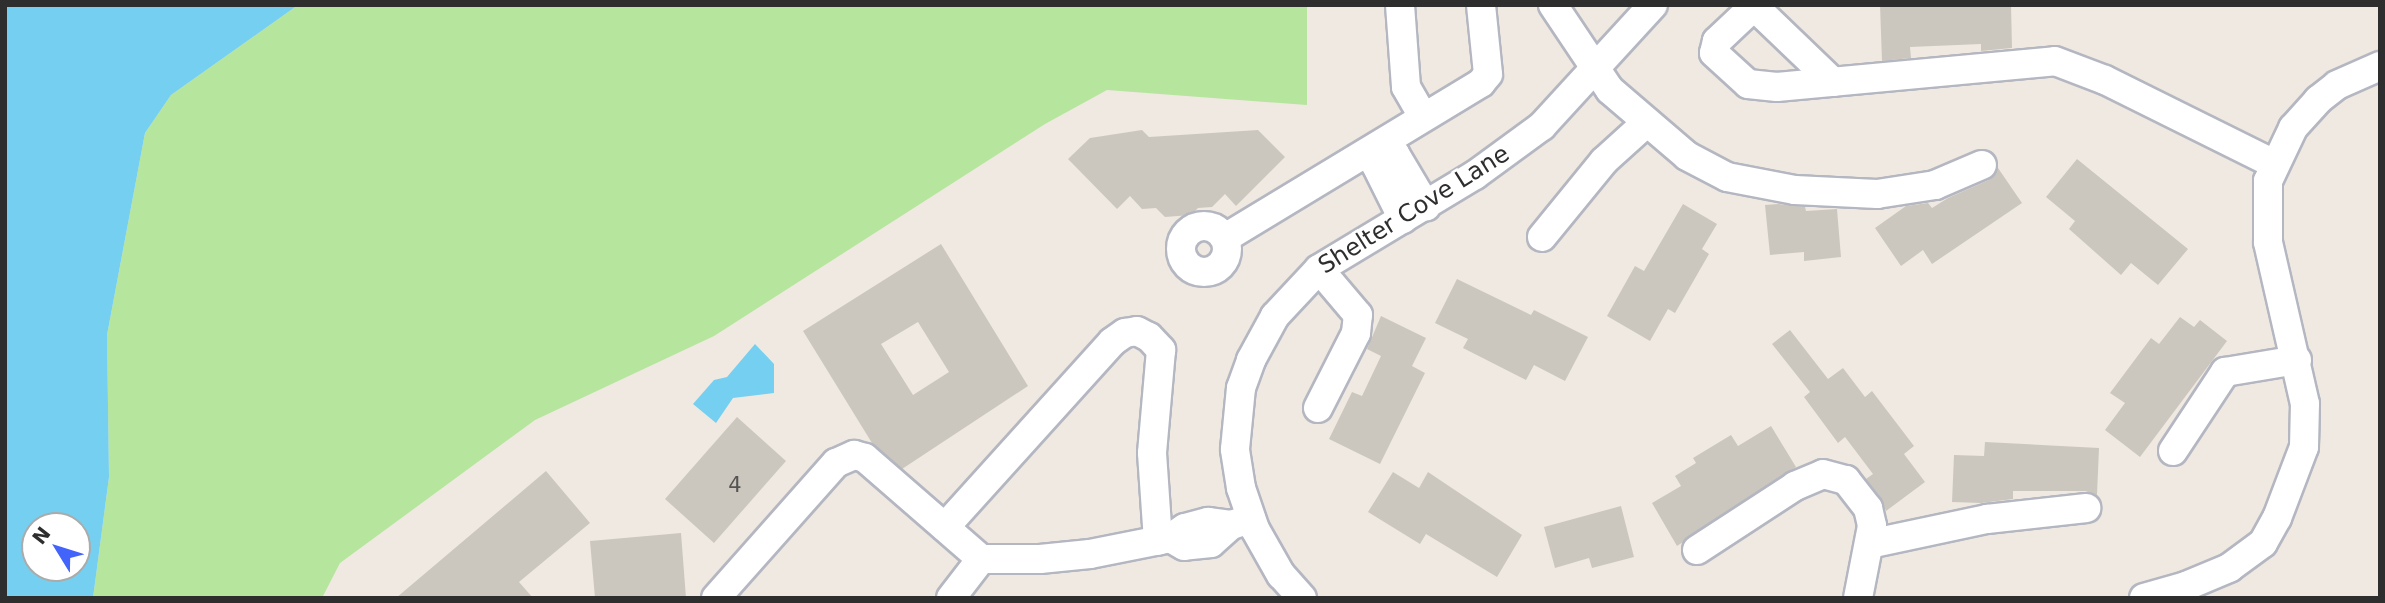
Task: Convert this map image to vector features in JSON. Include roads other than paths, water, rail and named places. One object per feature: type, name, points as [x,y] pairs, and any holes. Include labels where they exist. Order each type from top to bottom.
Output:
[{"type":"street","points":[[1400,5],[1406,87],[1423,116]]},
{"type":"street","points":[[1225,238],[1481,83],[1488,74],[1481,5]]},
{"type":"street","points":[[1553,5],[1610,90],[1687,156],[1727,177],[1796,190],[1877,194],[1935,185],[1982,165]]},
{"type":"street","name":"Shelter Cove Lane","points":[[1303,598],[1281,575],[1241,522],[1241,488],[1236,449],[1241,388],[1251,360],[1275,316],[1319,269],[1475,175],[1542,126],[1653,5]]},
{"type":"street","points":[[1833,82],[2055,61],[2105,80],[2274,164]]},
{"type":"street","points":[[2144,598],[2186,586],[2229,568],[2263,542],[2277,518],[2304,447],[2305,404],[2268,242],[2268,181],[2293,128],[2318,100],[2336,85],[2380,66]]},
{"type":"street","points":[[1542,237],[1604,161],[1647,122]]},
{"type":"street","points":[[1378,146],[1376,165],[1415,213]]},
{"type":"street","points":[[1318,408],[1356,333],[1358,315],[1319,269]]},
{"type":"street","points":[[945,527],[1112,342],[1137,331],[1149,337],[1161,350],[1152,453],[1164,540]]},
{"type":"street","points":[[2173,451],[2225,372],[2297,360]]},
{"type":"street","points":[[716,598],[836,463],[854,455],[865,458],[981,559],[1040,559],[1090,554],[1164,540],[1185,528],[1208,522],[1241,522]]},
{"type":"street","points":[[1697,550],[1795,486],[1823,474],[1846,480],[1868,508],[1872,526],[1858,598]]},
{"type":"street","points":[[1870,544],[1987,519],[2086,508]]},
{"type":"street","points":[[951,598],[981,559]]},
{"type":"water","points":[[5,5],[298,5],[171,95],[145,133],[107,335],[109,477],[93,598],[5,598]]},
{"type":"water","points":[[755,344],[774,364],[774,393],[733,398],[716,423],[693,404],[714,380],[727,377]]}]
